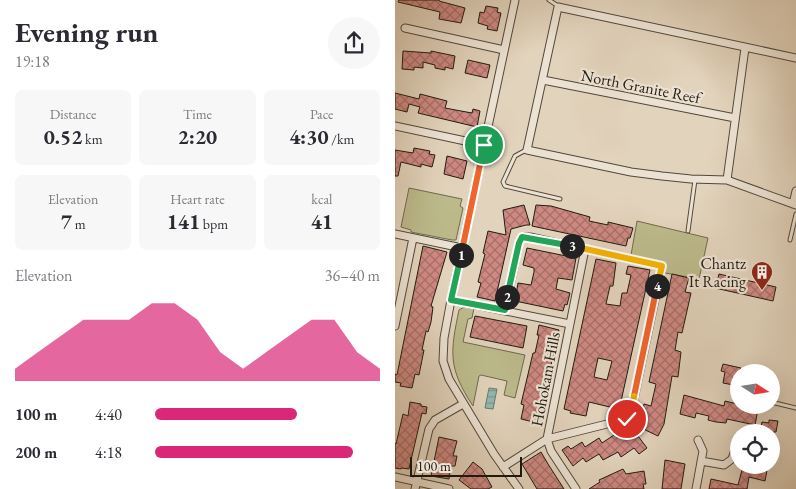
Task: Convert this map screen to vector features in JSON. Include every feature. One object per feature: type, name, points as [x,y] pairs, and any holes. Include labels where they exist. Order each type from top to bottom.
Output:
[{"type":"street","points":[[515,0],[451,300],[444,338],[443,361],[449,379],[463,404],[519,489]]},
{"type":"street","points":[[796,58],[558,7],[527,150],[631,172],[695,179],[727,180],[794,204],[796,191]]},
{"type":"street","points":[[405,28],[504,50]]},
{"type":"street","points":[[727,180],[745,48]]},
{"type":"street","name":"North Granite Reef","points":[[543,80],[735,118]]},
{"type":"street","points":[[395,126],[484,145]]},
{"type":"street","points":[[395,234],[462,248]]},
{"type":"street","name":"Hohokam Hills","points":[[503,467],[547,439],[627,419],[631,413],[662,266],[522,237],[519,243],[505,310]]},
{"type":"street","points":[[395,326],[413,238]]},
{"type":"street","name":"Hohokam Hills","points":[[576,489],[551,451],[547,439],[585,249]]},
{"type":"street","name":"Hohokam Hills","points":[[451,300],[570,324]]},
{"type":"street","points":[[416,485],[429,429],[435,420],[463,404]]},
{"type":"street","points":[[696,489],[703,451],[697,440]]},
{"type":"street","points":[[701,461],[724,465],[730,460]]},
{"type":"street","points":[[395,476],[416,485],[449,489]]},
{"type":"lane","points":[[549,0],[558,7]]},
{"type":"lane","points":[[527,150],[515,156],[503,182],[505,186],[560,199]]},
{"type":"lane","points":[[688,231],[695,179]]},
{"type":"lane","points":[[790,240],[796,214]]},
{"type":"lane","points":[[780,404],[796,408]]},
{"type":"shaded area","points":[[409,188],[462,199],[460,206],[463,208],[456,240],[411,232],[411,230],[401,227]]},
{"type":"shaded area","points":[[637,221],[708,238],[699,279],[665,273],[659,262],[631,255]]},
{"type":"shaded area","points":[[464,307],[474,308],[472,318],[468,319],[463,342],[525,355],[515,398],[504,395],[507,381],[481,375],[479,376],[473,406],[465,393],[455,370],[453,360],[454,338],[459,310]]},
{"type":"water","points":[[489,388],[497,389],[493,409],[485,408]]},
{"type":"building","points":[[399,0],[439,0],[465,8],[461,23],[439,19],[440,12],[398,2]]},
{"type":"building","points":[[486,6],[498,8],[497,12],[501,13],[497,31],[487,29],[488,26],[478,23],[480,12],[484,13]]},
{"type":"building","points":[[403,51],[431,53],[431,51],[455,56],[453,69],[445,67],[445,70],[435,68],[435,65],[423,62],[423,68],[414,67],[414,70],[402,69]]},
{"type":"building","points":[[468,60],[490,65],[487,78],[465,73]]},
{"type":"building","points":[[395,93],[419,99],[420,94],[447,101],[445,108],[472,113],[473,109],[480,111],[477,127],[418,113],[420,107],[409,104],[407,112],[395,109]]},
{"type":"building","points":[[414,148],[430,151],[429,154],[435,155],[432,167],[421,164],[421,167],[401,162],[398,176],[395,176],[395,150],[413,153]]},
{"type":"building","points":[[447,156],[467,161],[463,179],[444,174]]},
{"type":"building","points":[[524,205],[530,225],[511,229],[495,301],[477,297],[481,283],[478,282],[488,231],[506,235],[503,210]]},
{"type":"building","points":[[536,205],[551,206],[590,217],[589,221],[608,225],[608,222],[633,228],[626,246],[532,226]]},
{"type":"building","points":[[423,246],[447,252],[431,306],[433,307],[431,322],[428,332],[426,331],[419,375],[415,374],[412,388],[400,386],[401,383],[395,382],[395,374],[397,375]]},
{"type":"building","points":[[527,248],[576,258],[572,280],[558,278],[556,289],[570,293],[567,305],[565,304],[563,311],[515,301],[518,283],[531,285],[534,272],[534,268],[523,265]]},
{"type":"building","points":[[596,259],[616,263],[613,286],[610,286],[606,304],[620,306],[622,293],[627,293],[631,275],[626,274],[628,266],[650,270],[620,406],[615,405],[614,408],[589,402],[586,416],[570,413],[571,411],[564,409]],"holes":[[[598,358],[612,361],[607,380],[594,377]]]},
{"type":"building","points":[[672,274],[689,278],[685,292],[691,293],[682,333],[678,332],[675,350],[681,352],[678,377],[672,376],[664,424],[658,436],[637,426],[642,417],[644,404],[651,406],[656,384],[649,382]]},
{"type":"building","points":[[719,274],[776,287],[773,301],[715,288]]},
{"type":"building","points":[[475,316],[527,326],[523,348],[470,337]]},
{"type":"building","points":[[539,325],[559,330],[538,423],[521,419],[524,405],[521,404],[533,353],[535,353]]},
{"type":"building","points":[[723,364],[730,366],[730,384],[723,383],[725,372],[721,371]]},
{"type":"building","points":[[684,395],[724,406],[725,401],[730,402],[730,414],[757,414],[755,424],[750,424],[727,419],[726,423],[716,422],[708,420],[709,416],[696,413],[695,418],[680,414]]},
{"type":"building","points":[[410,402],[427,407],[426,414],[422,413],[409,469],[395,468],[395,443],[403,414],[408,416]]},
{"type":"building","points":[[769,420],[778,421],[777,424],[762,424],[762,422],[769,423]]},
{"type":"building","points":[[632,428],[647,448],[639,454],[634,448],[621,457],[618,452],[603,460],[599,454],[586,462],[583,458],[573,466],[562,450],[568,446],[571,449],[582,442],[585,447],[599,438],[602,443],[617,433],[620,437]]},
{"type":"building","points":[[439,437],[457,441],[453,456],[457,456],[455,466],[451,466],[449,479],[431,476]]},
{"type":"building","points":[[541,452],[564,489],[537,489],[522,464]]},
{"type":"building","points":[[665,460],[685,464],[681,489],[662,489]]},
{"type":"building","points":[[473,462],[482,469],[492,487],[488,489],[471,489],[459,480]]},
{"type":"building","points":[[623,469],[626,474],[644,471],[646,484],[643,484],[644,489],[589,489],[600,482],[599,480]]},
{"type":"building","points":[[741,474],[766,474],[765,481],[749,477],[747,489],[709,489],[711,479],[738,485]]},
{"type":"place","name":"Chantz It Racing","points":[[762,291]]},
{"type":"route","points":[[484,145],[451,300],[505,310],[519,243],[522,237],[531,237],[662,266],[631,413],[627,419]]}]
